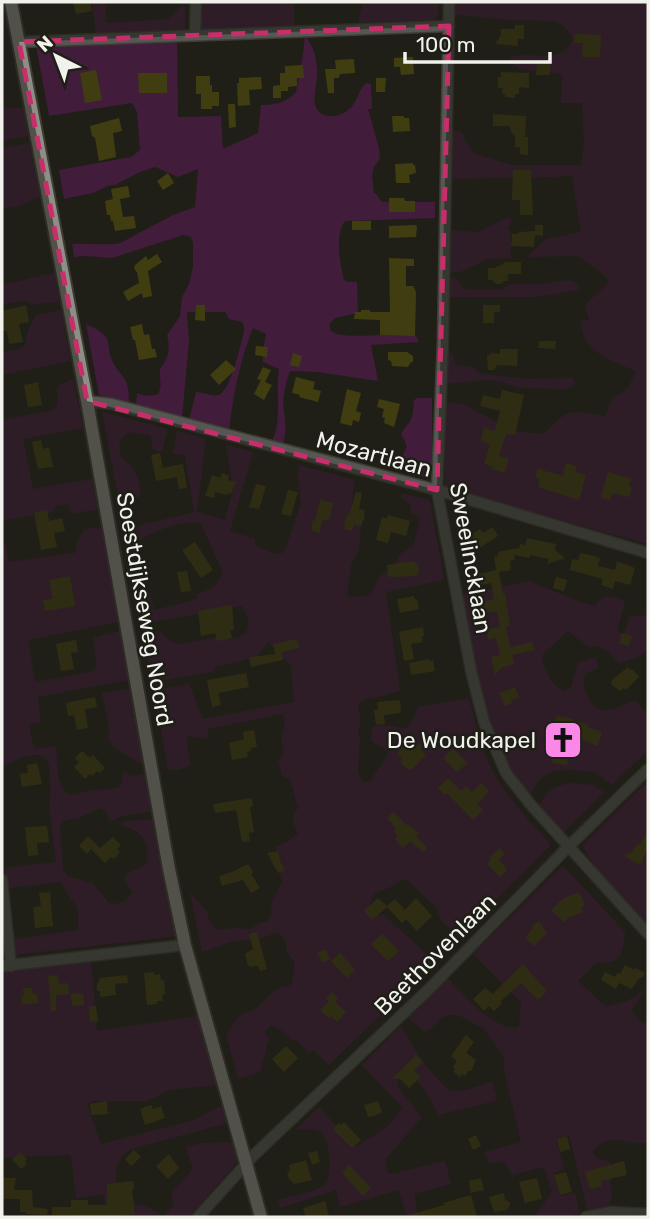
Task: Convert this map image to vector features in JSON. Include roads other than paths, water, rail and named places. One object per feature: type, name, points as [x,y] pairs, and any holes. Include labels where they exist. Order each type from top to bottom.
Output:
[{"type":"main road","name":"Soestdijkseweg Noord","points":[[11,2],[87,401],[169,869],[185,945],[261,1217]]},
{"type":"street","points":[[195,2],[195,35]]},
{"type":"street","name":"Sweelincklaan","points":[[449,2],[443,341],[437,490],[471,671],[484,722],[506,773],[531,805],[648,934]]},
{"type":"street","points":[[19,42],[449,26]]},
{"type":"street","name":"Mozartlaan","points":[[87,401],[112,404],[437,490],[648,553]]},
{"type":"street","name":"Beethovenlaan","points":[[198,1217],[246,1164],[428,990],[648,769]]},
{"type":"street","points":[[2,880],[7,966],[185,945]]},
{"type":"street","points":[[586,1217],[612,1212],[648,1214]]},
{"type":"place","name":"De Woudkapel","points":[[563,740]]}]
